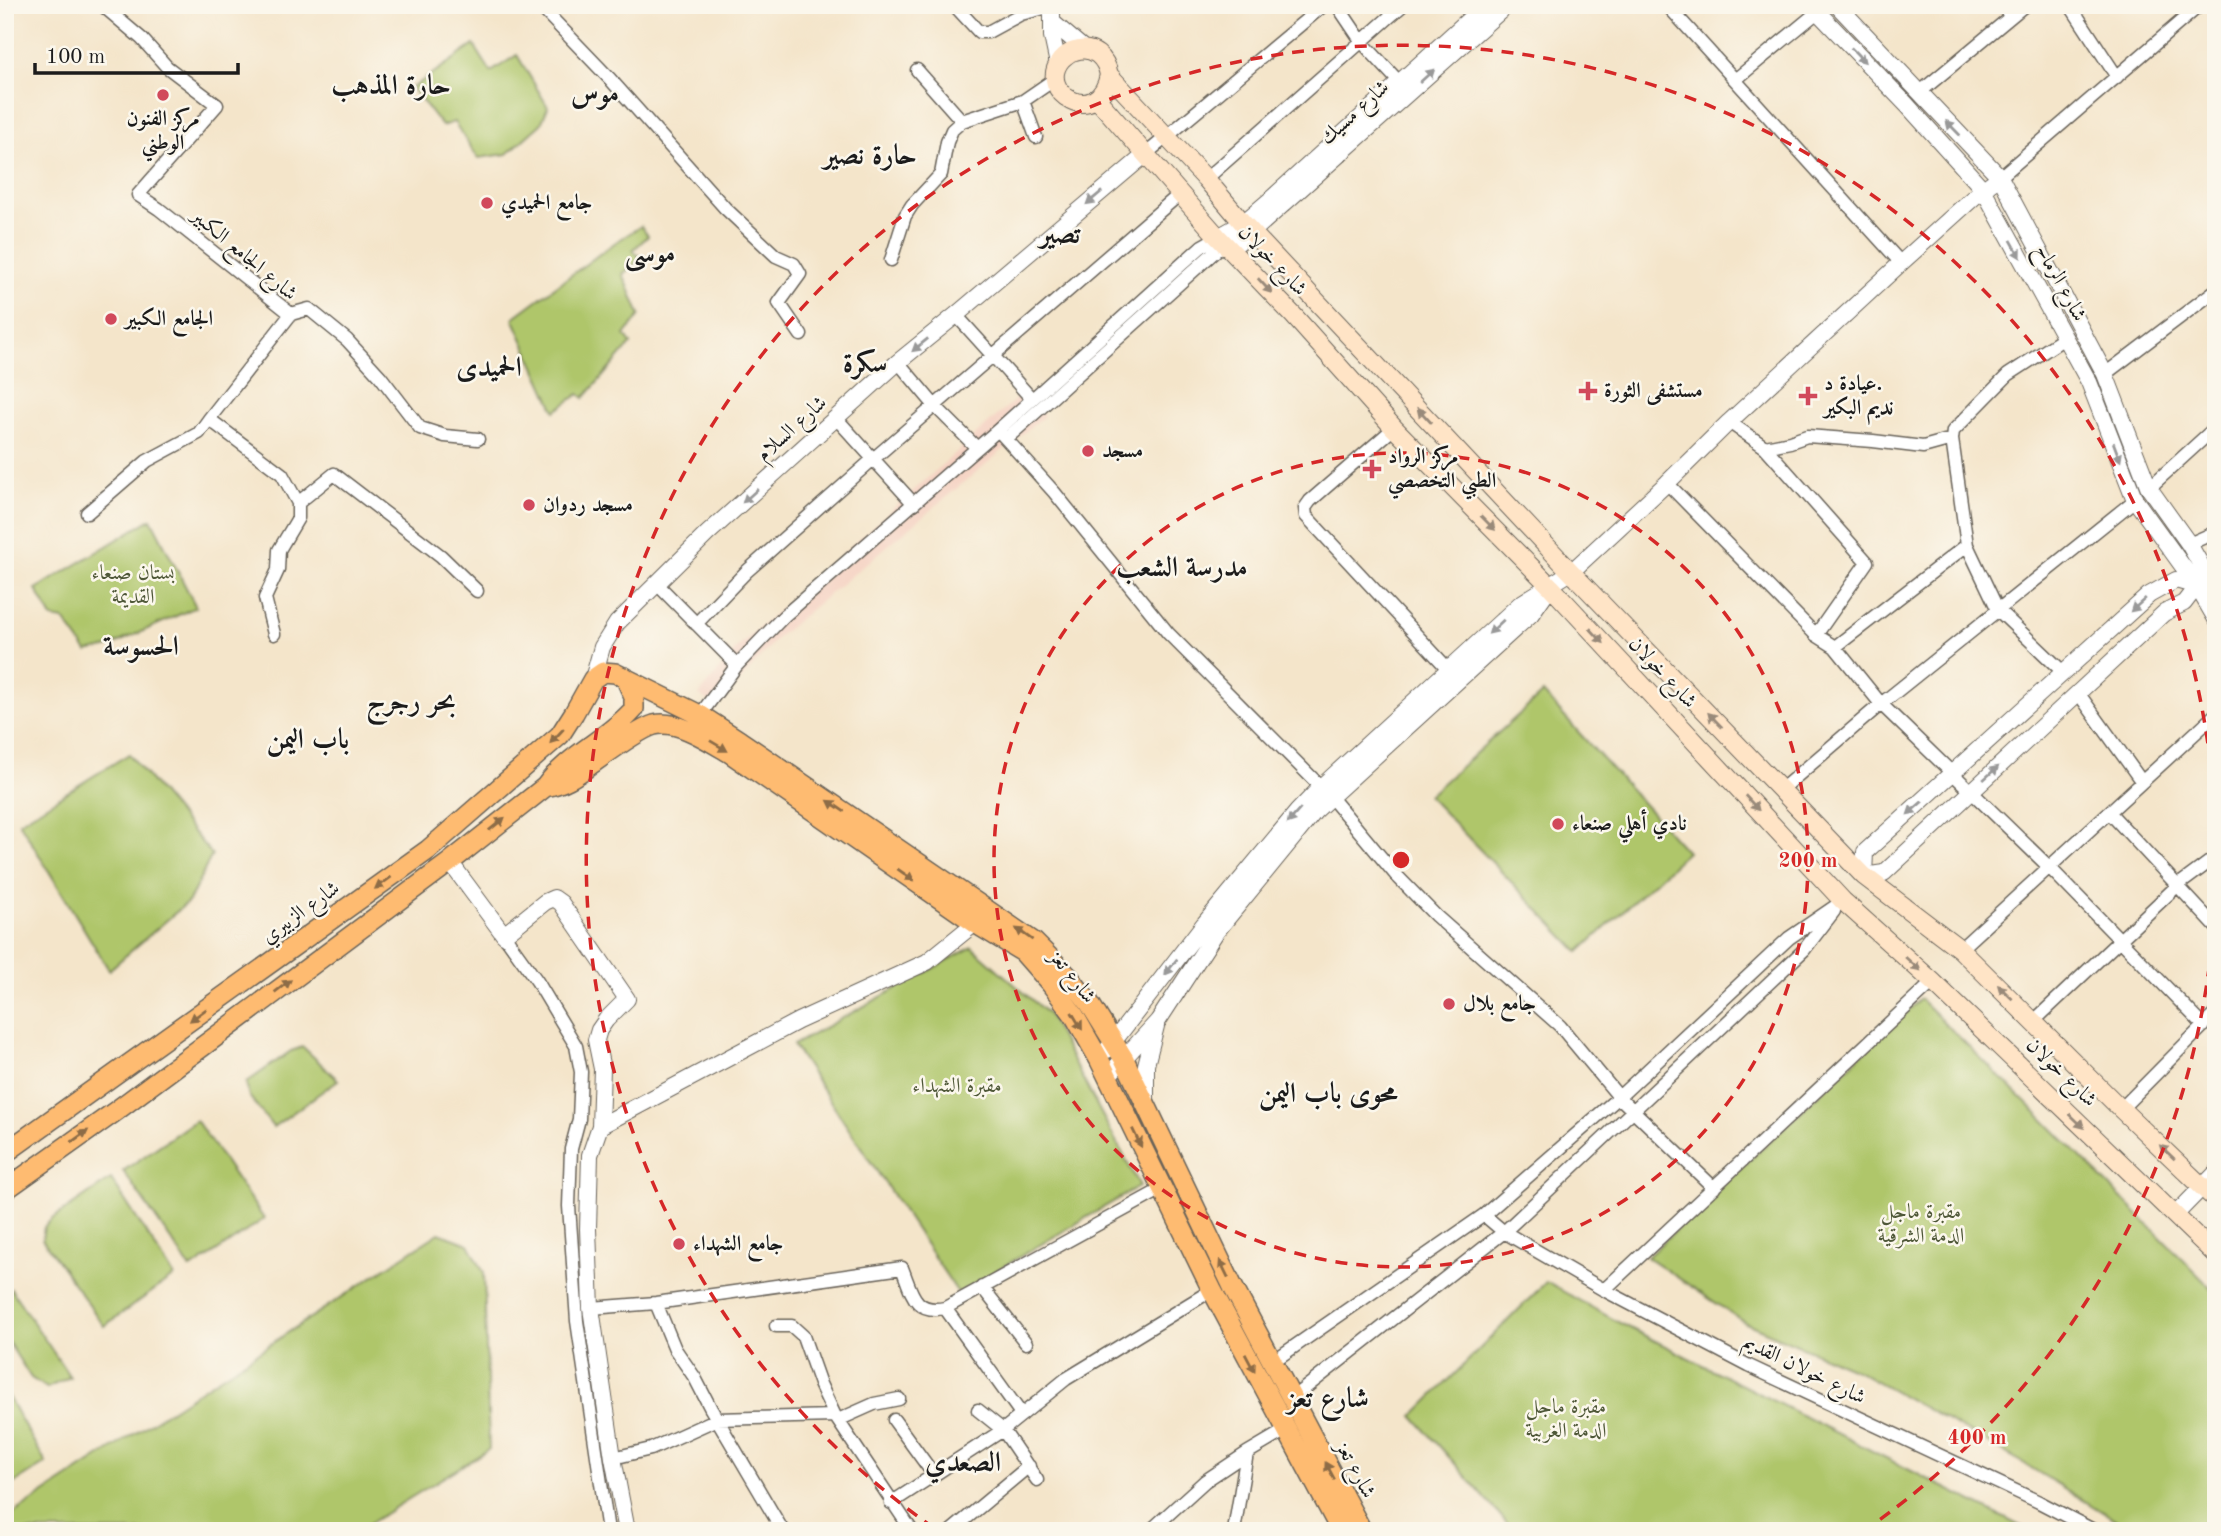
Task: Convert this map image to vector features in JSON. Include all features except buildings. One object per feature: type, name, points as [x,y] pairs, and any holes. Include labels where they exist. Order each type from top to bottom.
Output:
[{"type":"main road","points":[[1084,49],[1104,60],[1109,75],[1106,89],[1097,99],[1078,103],[1062,95],[1057,71],[1064,56],[1084,49]]},
{"type":"main road","name":"شارع خولان","points":[[1109,75],[1248,228],[1571,572],[1864,876],[1960,949],[2121,1110],[2216,1200]]},
{"type":"main road","name":"شارع خولان","points":[[1097,99],[1222,241],[1293,315],[1394,428],[1551,586],[1843,901],[1933,982],[2216,1255]]},
{"type":"main road","points":[[1115,118],[1114,110],[1118,102],[1126,99],[1135,101]]},
{"type":"main road","points":[[1293,315],[1312,295]]},
{"type":"main road","points":[[5,1190],[450,862],[545,787],[556,771],[623,722],[634,709],[634,697],[625,677],[603,672],[593,679]]},
{"type":"main road","name":"شارع تعز","points":[[625,677],[700,715],[1034,942],[1076,986],[1119,1051],[1222,1264],[1362,1531]]},
{"type":"main road","name":"شارع الزبيري","points":[[5,1153],[428,850],[560,735],[593,679]]},
{"type":"main road","name":"شارع تعز","points":[[545,787],[561,784],[655,725],[680,727],[699,734],[730,753],[975,923],[1023,952],[1074,1015],[1103,1068],[1212,1290],[1341,1531]]},
{"type":"main road","points":[[1843,901],[1864,876]]},
{"type":"main road","points":[[36,1131],[44,1132],[54,1139],[41,1163]]},
{"type":"street","name":"شارع الجامع الكبير","points":[[87,513],[147,461],[199,433],[291,314],[138,195],[217,105],[167,67],[142,39],[102,5]]},
{"type":"street","points":[[539,5],[610,79],[724,208],[776,256],[794,264],[800,274],[779,303],[801,335]]},
{"type":"street","points":[[954,5],[979,32],[988,32],[1021,14],[1052,11]]},
{"type":"street","points":[[1146,154],[1324,5]]},
{"type":"street","points":[[1337,5],[1362,42],[1400,83]]},
{"type":"street","points":[[1206,179],[1403,5]]},
{"type":"street","name":"شارع مسيك","points":[[1248,228],[1485,5]]},
{"type":"street","name":"شارع مسيك","points":[[1222,241],[1248,228],[1507,5]]},
{"type":"street","points":[[1667,5],[1901,263]]},
{"type":"street","name":"شارع الرماح","points":[[1837,5],[2000,177],[2105,374],[2149,488],[2189,544],[2208,587],[2216,619]]},
{"type":"street","points":[[2001,5],[2011,16]]},
{"type":"street","points":[[1919,93],[2025,5]]},
{"type":"street","points":[[2070,5],[2117,77]]},
{"type":"street","points":[[1325,791],[1520,604],[1571,572],[1729,422],[1983,189],[2200,5]]},
{"type":"street","points":[[1735,80],[1818,8]]},
{"type":"street","name":"شارع الرماح","points":[[1818,8],[1983,189],[2089,382],[2135,500],[2208,587]]},
{"type":"street","points":[[1052,11],[1084,49]]},
{"type":"street","points":[[891,260],[905,216],[941,174],[952,130],[962,121],[1023,101],[1057,71],[1052,11]]},
{"type":"street","points":[[916,70],[962,121]]},
{"type":"street","points":[[1023,101],[1036,137]]},
{"type":"street","name":"شارع السلام","points":[[593,679],[602,647],[617,623],[707,534],[898,362],[1146,154]]},
{"type":"street","points":[[696,624],[746,572],[872,460],[1181,193]]},
{"type":"street","points":[[1002,434],[1031,398],[1202,246],[1222,241]]},
{"type":"street","points":[[700,715],[737,665],[784,616],[977,448],[1002,434],[1220,247],[1222,241]]},
{"type":"street","points":[[2105,374],[2216,290]]},
{"type":"street","points":[[291,314],[309,309],[347,340],[380,376],[420,428],[445,436],[478,439]]},
{"type":"street","points":[[956,316],[1031,398]]},
{"type":"street","points":[[2064,673],[1998,610],[1967,545],[1952,439],[1953,431],[2008,375],[2066,337]]},
{"type":"street","points":[[898,362],[935,406],[977,448]]},
{"type":"street","points":[[836,418],[914,504]]},
{"type":"street","points":[[209,419],[282,474],[298,503],[298,518],[279,550],[278,570],[265,598],[274,634]]},
{"type":"street","points":[[1729,422],[1765,447],[1867,562],[1816,635]]},
{"type":"street","points":[[1782,789],[1881,704],[2135,500],[2216,427]]},
{"type":"street","points":[[1394,428],[1310,501],[1305,508],[1306,516],[1450,671]]},
{"type":"street","points":[[1002,434],[1054,492],[1168,633],[1325,791],[1395,874],[1436,916],[1560,1026],[1619,1097],[1714,1188]]},
{"type":"street","points":[[1765,447],[1807,436],[1923,447],[1952,439]]},
{"type":"street","points":[[298,503],[334,474],[441,556],[477,591]]},
{"type":"street","points":[[1667,483],[1816,635],[1835,647],[1881,704],[2049,867],[2204,1026]]},
{"type":"street","points":[[2189,544],[2216,532]]},
{"type":"street","points":[[1835,647],[1967,545]]},
{"type":"street","points":[[2176,580],[2208,587],[2164,613],[1884,873],[1864,876],[1866,852],[2149,595],[2176,580]]},
{"type":"street","points":[[657,584],[737,665]]},
{"type":"street","points":[[1103,1068],[1119,1051],[1297,812],[1531,614],[1551,586]]},
{"type":"street","points":[[2079,694],[2142,782]]},
{"type":"street","points":[[1960,949],[2216,715]]},
{"type":"street","points":[[2109,812],[2216,927]]},
{"type":"street","points":[[2034,1021],[2177,887],[2216,857]]},
{"type":"street","points":[[450,862],[537,981],[576,1046],[582,1072],[579,1119],[571,1149],[569,1206],[577,1321],[608,1531]]},
{"type":"street","points":[[504,935],[545,902],[554,898],[561,903],[627,999],[606,1020],[596,1040],[603,1069],[600,1126],[590,1154],[588,1229],[592,1308],[613,1458],[627,1531]]},
{"type":"street","points":[[1272,1362],[1484,1215],[1619,1097],[1789,938],[1843,901]]},
{"type":"street","points":[[1292,1399],[1504,1232],[1804,950],[1843,901]]},
{"type":"street","points":[[600,1126],[798,1021],[927,962],[975,923]]},
{"type":"street","points":[[1146,1107],[1146,1065],[1158,1021],[1210,928]]},
{"type":"street","points":[[1604,1290],[1933,982]]},
{"type":"street","points":[[2121,1110],[2216,1013]]},
{"type":"street","points":[[1119,1051],[1158,1021]]},
{"type":"street","points":[[2175,1215],[2216,1173]]},
{"type":"street","points":[[592,1308],[656,1303],[902,1268],[919,1306],[930,1311],[945,1308],[1162,1189]]},
{"type":"street","name":"شارع خولان القديم","points":[[1484,1215],[1504,1232],[1604,1290],[1749,1366],[2095,1531]]},
{"type":"street","points":[[982,1287],[1026,1343]]},
{"type":"street","points":[[891,1503],[1003,1430],[1066,1379],[1212,1290]]},
{"type":"street","points":[[656,1303],[675,1349],[695,1378],[783,1531]]},
{"type":"street","points":[[945,1308],[1022,1415]]},
{"type":"street","points":[[776,1326],[792,1326],[803,1336],[820,1384],[836,1418],[912,1531]]},
{"type":"street","points":[[613,1458],[651,1449],[717,1419],[836,1418],[874,1404],[899,1399]]},
{"type":"street","points":[[978,1410],[1003,1430],[1037,1480]]},
{"type":"street","points":[[894,1420],[934,1475]]},
{"type":"street","points":[[1150,1531],[1205,1481],[1286,1430]]},
{"type":"street","points":[[1234,1531],[1247,1453]]},
{"type":"street","points":[[951,1531],[1030,1466]]},
{"type":"shaded area","points":[[1025,391],[1044,416],[779,636],[717,707],[699,695],[736,649]]},
{"type":"green space","points":[[474,45],[491,72],[517,55],[548,107],[541,124],[507,154],[478,158],[454,122],[442,126],[412,88]]},
{"type":"green space","points":[[641,226],[648,236],[633,250],[641,258],[623,274],[640,315],[625,335],[631,344],[584,398],[579,394],[555,411],[513,318]]},
{"type":"green space","name":"بستان صنعاء القديمة","points":[[151,519],[196,607],[106,648],[87,652],[64,620],[52,618],[36,589]]},
{"type":"green space","name":"نادي أهلي صنعاء","points":[[1543,693],[1687,852],[1579,952],[1428,796]]},
{"type":"green space","points":[[129,754],[212,855],[189,901],[109,970],[19,822]]},
{"type":"green space","name":"مقبرة الشهداء","points":[[972,947],[1048,1014],[1140,1186],[958,1293],[793,1045]]},
{"type":"green space","name":"مقبرة ماجل الدمة الشرقية","points":[[1920,999],[2216,1293],[2216,1531],[2139,1531],[1858,1371],[1746,1323],[1647,1257]]},
{"type":"green space","points":[[303,1047],[338,1080],[273,1127],[249,1096],[246,1083],[291,1051]]},
{"type":"green space","points":[[196,1120],[264,1219],[191,1269],[123,1171]]},
{"type":"green space","points":[[111,1179],[174,1276],[104,1326],[42,1239],[44,1227],[52,1219]]},
{"type":"green space","points":[[439,1233],[469,1244],[484,1273],[489,1449],[357,1531],[5,1531],[5,1519]]},
{"type":"green space","name":"مقبرة ماجل الدمة الغربية","points":[[1546,1282],[1620,1323],[2030,1531],[1514,1531],[1413,1416]]},
{"type":"green space","points":[[11,1289],[70,1377],[47,1388],[31,1378],[5,1337],[5,1294]]},
{"type":"green space","points":[[5,1392],[46,1463],[5,1489]]},
{"type":"place","name":"مركز الفنون الوطني","points":[[163,95]]},
{"type":"place","name":"جامع الحميدي","points":[[487,203]]},
{"type":"place","name":"الجامع الكبير","points":[[111,319]]},
{"type":"place","name":"مستشفى الثورة","points":[[1588,391]]},
{"type":"place","name":"عيادة د. نديم البكير","points":[[1808,396]]},
{"type":"place","name":"مسجد","points":[[1088,451]]},
{"type":"place","name":"مركز الرواد الطبي التخصصي","points":[[1372,469]]},
{"type":"place","name":"مسجد ردوان","points":[[529,505]]},
{"type":"place","name":"نادي أهلي صنعاء","points":[[1558,824]]},
{"type":"place","name":"جامع بلال","points":[[1449,1004]]},
{"type":"place","name":"جامع الشهداء","points":[[679,1244]]},
{"type":"district","name":"حارة المذهب","points":[[391,87]]},
{"type":"district","name":"موس","points":[[595,95]]},
{"type":"district","name":"حارة نصير","points":[[870,157]]},
{"type":"district","name":"تصير","points":[[1060,236]]},
{"type":"district","name":"موسى","points":[[650,255]]},
{"type":"district","name":"سكرة","points":[[865,365]]},
{"type":"district","name":"الحميدى","points":[[489,369]]},
{"type":"district","name":"مدرسة الشعب","points":[[1182,569]]},
{"type":"district","name":"الحسوسة","points":[[141,648]]},
{"type":"district","name":"بحر رجرج","points":[[411,703]]},
{"type":"district","name":"باب اليمن","points":[[308,741]]},
{"type":"district","name":"محوى باب اليمن","points":[[1328,1095]]},
{"type":"district","name":"شارع تعز","points":[[1328,1400]]},
{"type":"district","name":"الصعدي","points":[[963,1464]]}]
